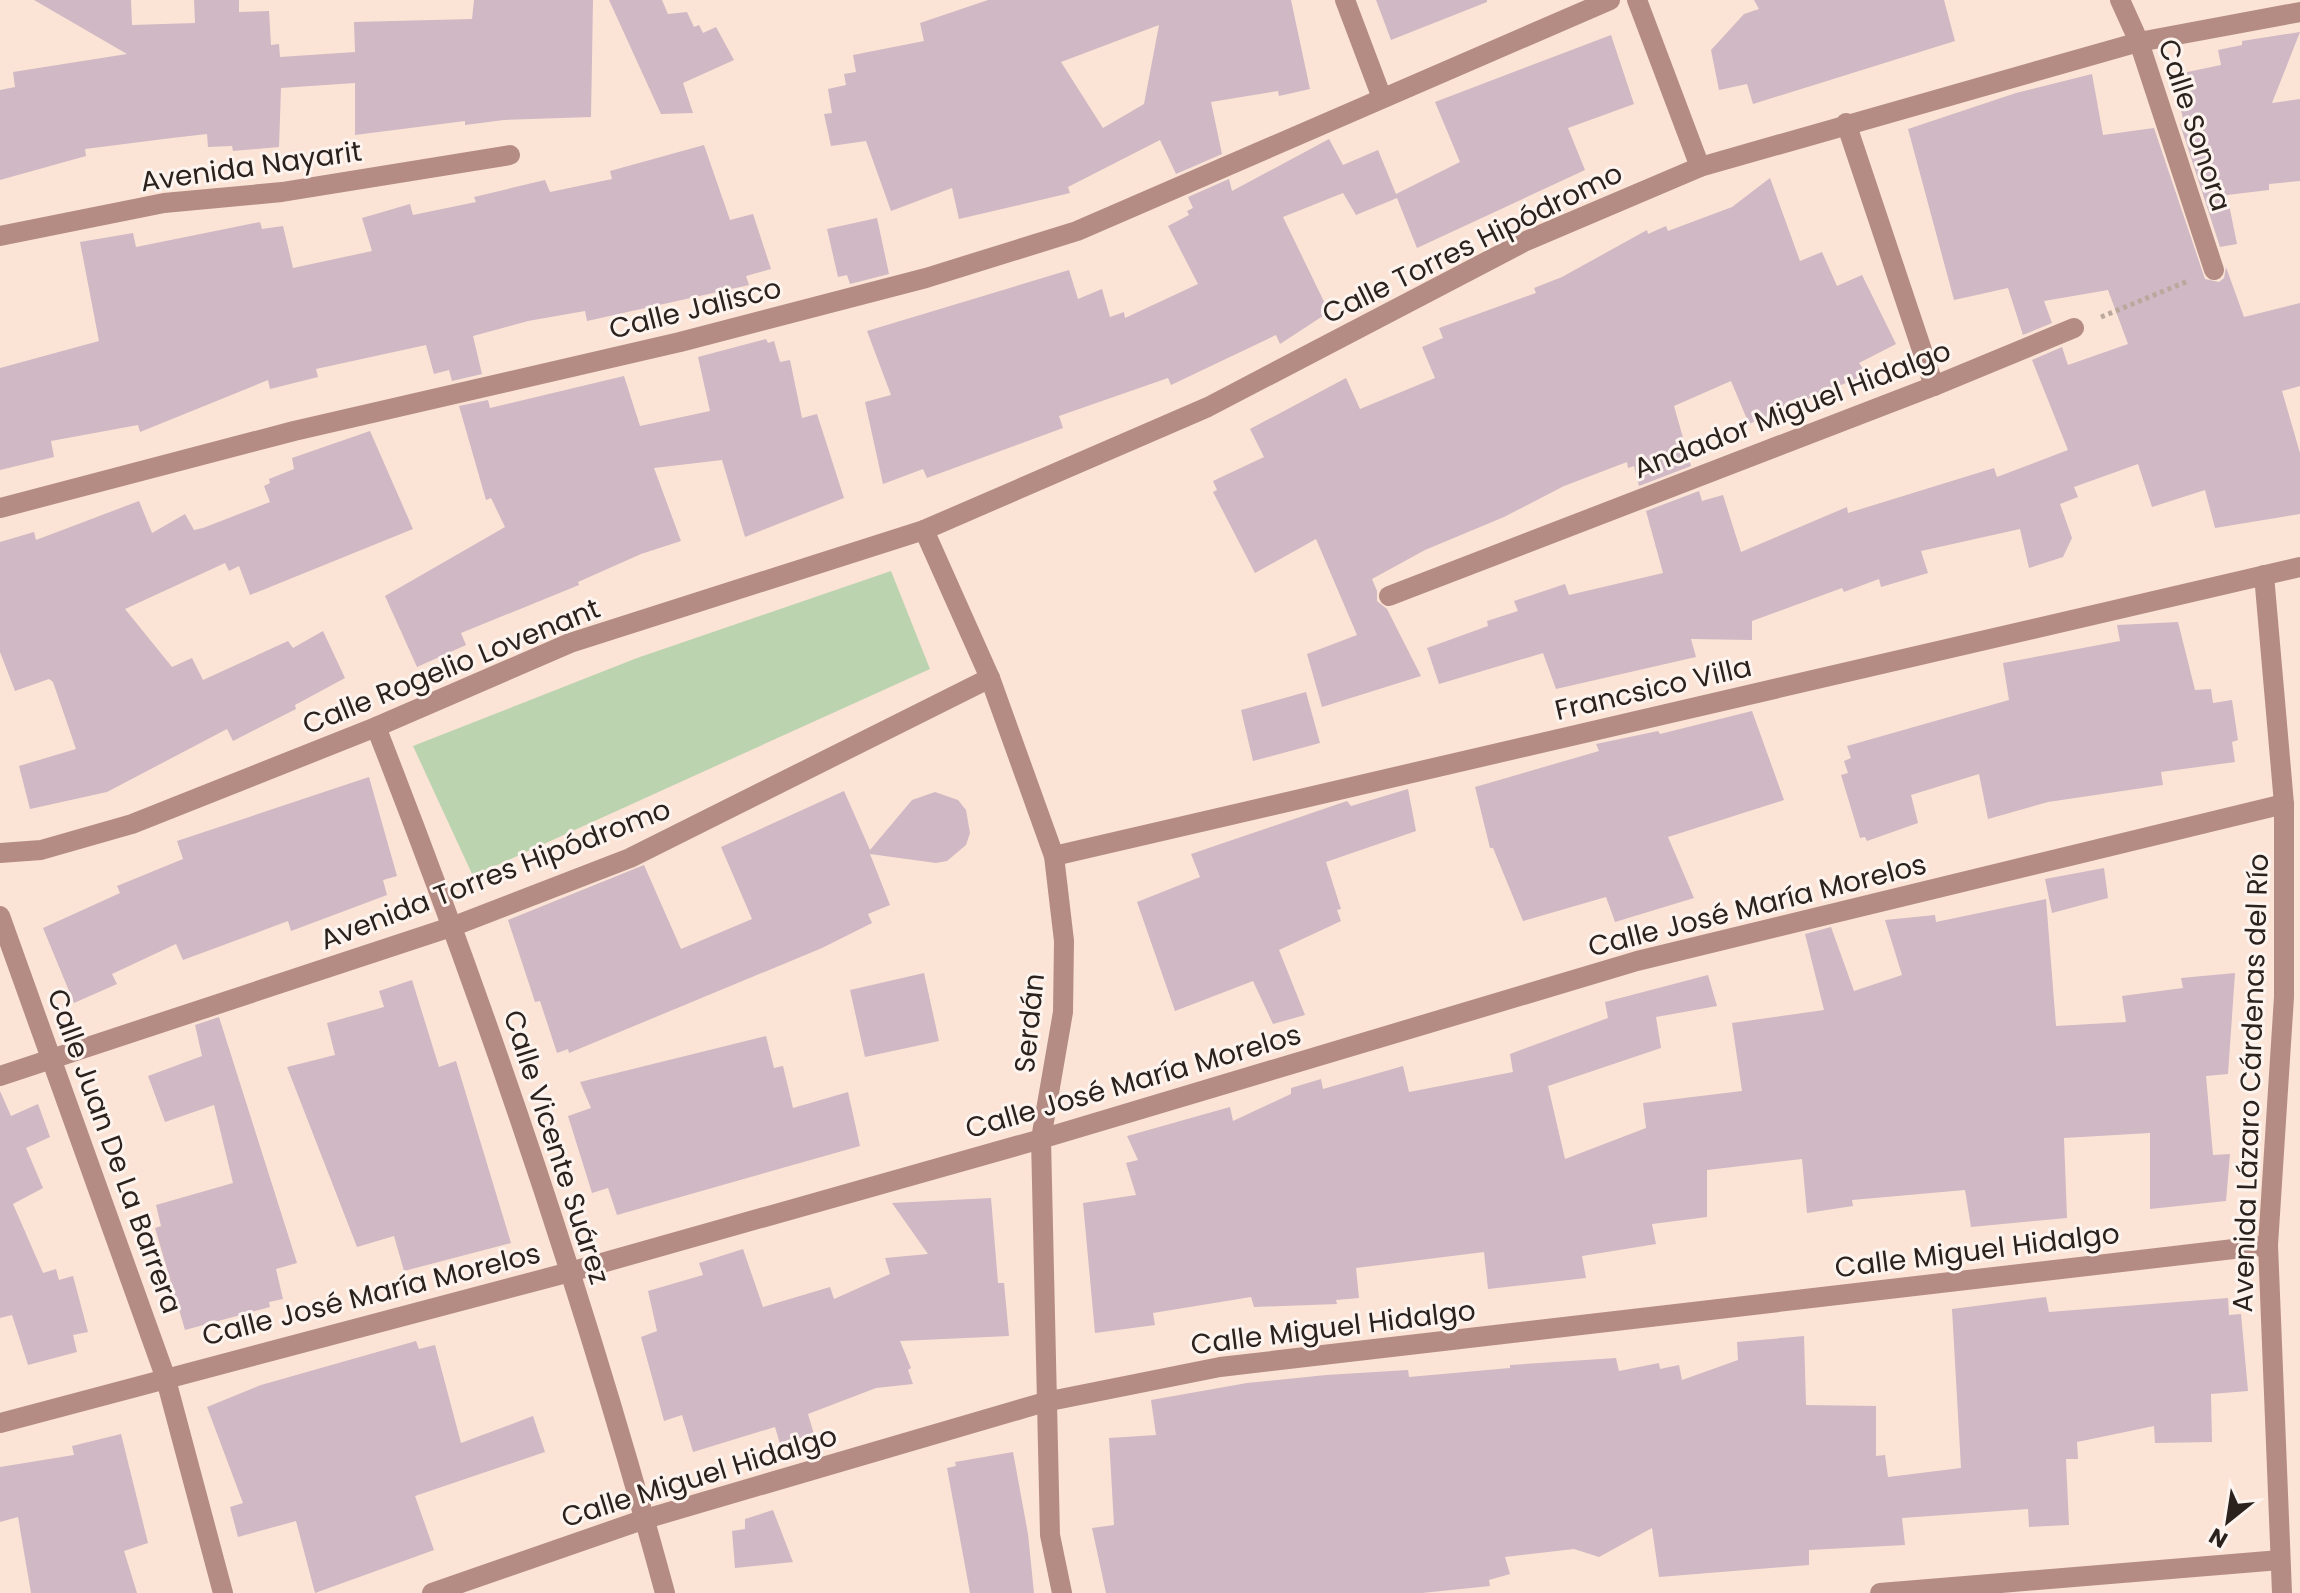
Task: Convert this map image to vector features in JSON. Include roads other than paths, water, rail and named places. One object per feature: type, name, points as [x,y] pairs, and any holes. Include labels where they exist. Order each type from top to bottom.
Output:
[{"type":"street","points":[[1345,0],[1382,98]]},
{"type":"street","name":"Calle Jalisco","points":[[0,508],[294,431],[680,342],[926,278],[1077,231],[1610,0]]},
{"type":"street","points":[[1637,0],[1700,167]]},
{"type":"street","name":"Calle Sonora","points":[[2120,0],[2139,42],[2214,270]]},
{"type":"street","name":"Calle Torres Hipódromo","points":[[924,530],[1208,407],[1526,241],[1700,167],[2139,42],[2300,12]]},
{"type":"street","points":[[1846,123],[1934,386]]},
{"type":"street","name":"Avenida Nayarit","points":[[0,236],[164,203],[282,192],[510,155]]},
{"type":"street","name":"Andador Miguel Hidalgo","points":[[1389,596],[1934,386],[2074,328]]},
{"type":"street","name":"Serdán","points":[[924,530],[990,678],[1054,856],[1064,941],[1063,1012],[1041,1139],[1050,1535],[1062,1593]]},
{"type":"street","name":"Calle Rogelio Lovenant","points":[[0,853],[41,850],[132,824],[376,727],[570,643],[924,530]]},
{"type":"street","name":"Francsico Villa","points":[[1054,856],[2300,567]]},
{"type":"street","name":"Avenida Lázaro Cárdenas del Río","points":[[2264,575],[2284,804],[2292,857],[2268,1245],[2282,1593]]},
{"type":"street","name":"Avenida Torres Hipódromo","points":[[0,1076],[454,926],[630,858],[990,678]]},
{"type":"street","name":"Calle Vicente Suárez","points":[[376,727],[454,926],[570,1272],[665,1593]]},
{"type":"street","name":"Calle José María Morelos","points":[[0,1423],[165,1376],[570,1272],[1041,1139],[1637,961],[2284,804]]},
{"type":"street","name":"Calle Juan De La Barrera","points":[[0,916],[165,1376],[223,1593]]},
{"type":"street","name":"Calle Miguel Hidalgo","points":[[432,1593],[645,1519],[1045,1402],[1220,1367],[2268,1245]]},
{"type":"street","points":[[1880,1593],[2280,1560]]}]
